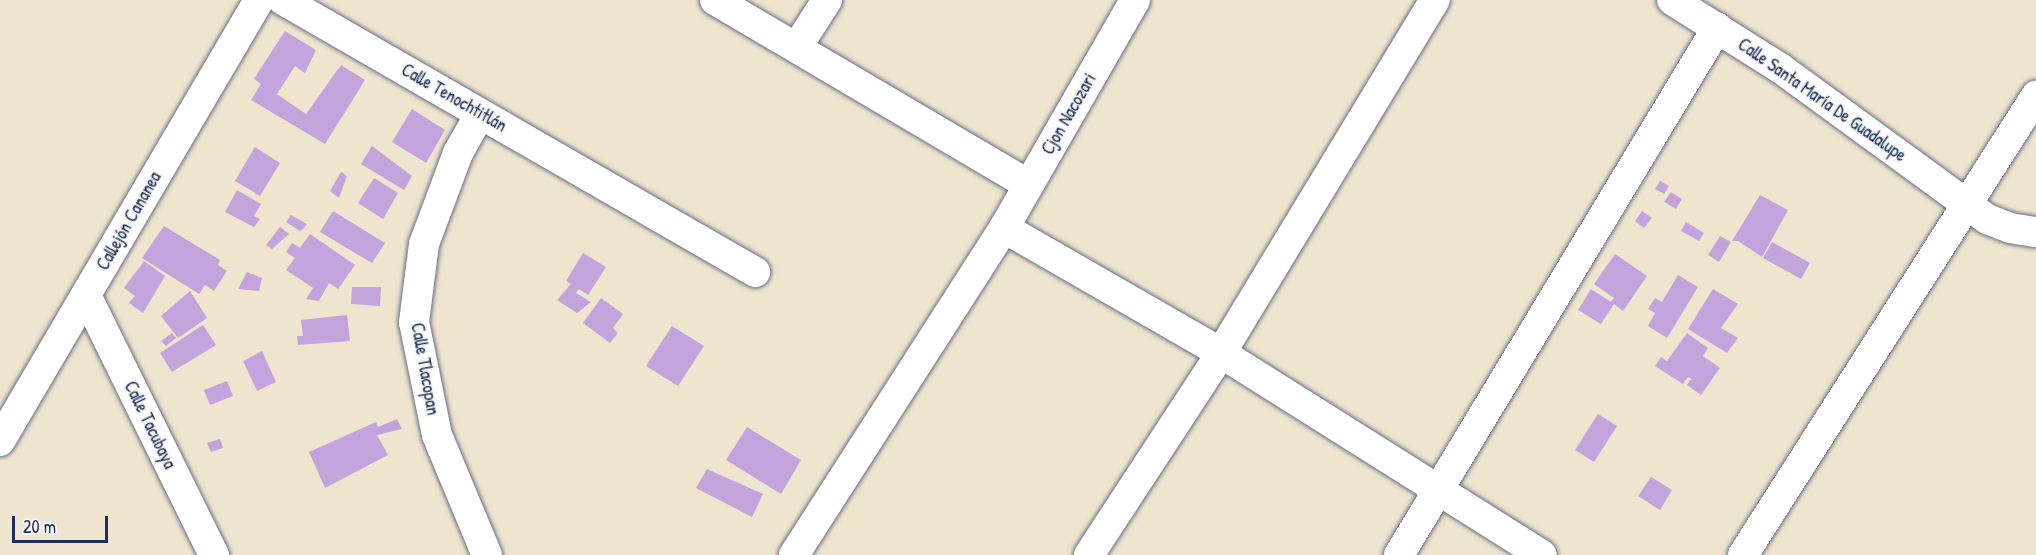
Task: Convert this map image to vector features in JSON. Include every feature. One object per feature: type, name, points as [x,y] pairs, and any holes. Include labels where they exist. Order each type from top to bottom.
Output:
[{"type":"street","name":"Callejón Cananea","points":[[0,441],[259,0]]},
{"type":"street","name":"Calle Tenochtitlán","points":[[283,0],[625,195],[755,272]]},
{"type":"street","points":[[715,0],[1027,184]]},
{"type":"street","points":[[797,47],[827,0]]},
{"type":"street","name":"Cjon Nacozari","points":[[794,555],[1004,228],[1027,184],[1135,0]]},
{"type":"street","points":[[1089,555],[1221,353],[1435,0]]},
{"type":"street","name":"Calle Santa María De Guadalupe","points":[[1672,0],[1717,28],[1969,203],[1987,219],[2010,228],[2036,232]]},
{"type":"street","points":[[1399,555],[1717,28]]},
{"type":"street","points":[[1743,555],[2036,96]]},
{"type":"street","name":"Calle Tlacopan","points":[[480,114],[458,153],[424,244],[414,322],[437,435],[487,555]]},
{"type":"street","points":[[1004,228],[1221,353],[1542,555]]},
{"type":"street","name":"Calle Tacubaya","points":[[86,295],[214,555]]},
{"type":"building","points":[[285,31],[316,50],[305,73],[295,66],[277,94],[306,114],[341,65],[365,80],[325,144],[251,100],[261,84],[254,79]]},
{"type":"building","points":[[412,109],[445,130],[426,163],[392,142]]},
{"type":"building","points":[[372,146],[412,176],[404,190],[361,164]]},
{"type":"building","points":[[255,147],[280,163],[260,196],[235,181]]},
{"type":"building","points":[[341,172],[347,176],[339,198],[330,191]]},
{"type":"building","points":[[374,178],[398,193],[383,219],[358,203]]},
{"type":"building","points":[[1660,181],[1669,186],[1664,194],[1655,189]]},
{"type":"building","points":[[237,190],[261,204],[254,216],[260,219],[254,227],[225,212]]},
{"type":"building","points":[[1671,192],[1682,199],[1676,209],[1664,202]]},
{"type":"building","points":[[1760,195],[1788,210],[1762,257],[1738,241],[1732,241]]},
{"type":"building","points":[[333,211],[385,243],[372,263],[320,232]]},
{"type":"building","points":[[1642,211],[1652,218],[1644,228],[1635,221]]},
{"type":"building","points":[[291,215],[307,224],[303,229],[300,231],[286,222]]},
{"type":"building","points":[[1686,222],[1704,233],[1699,241],[1681,231]]},
{"type":"building","points":[[164,226],[220,260],[218,265],[227,271],[214,291],[205,285],[199,294],[142,258]]},
{"type":"building","points":[[280,227],[289,234],[272,249],[266,245]]},
{"type":"building","points":[[310,234],[355,265],[338,289],[329,283],[319,301],[306,299],[313,288],[286,270],[295,258],[286,252],[292,243],[300,248]]},
{"type":"building","points":[[1720,236],[1731,242],[1719,262],[1708,255]]},
{"type":"building","points":[[1772,242],[1810,263],[1801,279],[1763,258]]},
{"type":"building","points":[[583,253],[606,267],[588,295],[579,289],[576,293],[591,302],[577,313],[557,300],[571,284],[566,281]]},
{"type":"building","points":[[1615,254],[1647,276],[1623,311],[1614,304],[1601,324],[1578,310],[1591,289],[1611,302],[1614,298],[1594,284]]},
{"type":"building","points":[[144,261],[165,276],[143,313],[129,303],[135,296],[124,288]]},
{"type":"building","points":[[247,272],[262,278],[259,291],[238,289]]},
{"type":"building","points":[[1678,275],[1698,287],[1667,338],[1648,326],[1655,313],[1648,309],[1655,298],[1662,302]]},
{"type":"building","points":[[352,287],[381,287],[380,306],[351,304]]},
{"type":"building","points":[[1713,289],[1738,304],[1721,328],[1738,338],[1727,353],[1688,329]]},
{"type":"building","points":[[190,291],[207,318],[178,338],[161,316]]},
{"type":"building","points":[[601,298],[623,314],[613,328],[618,333],[610,343],[583,323]]},
{"type":"building","points":[[347,315],[350,341],[298,345],[297,336],[303,336],[301,320]]},
{"type":"building","points":[[203,325],[216,345],[172,372],[160,353]]},
{"type":"building","points":[[672,326],[704,346],[678,386],[646,366]]},
{"type":"building","points":[[172,333],[176,338],[166,346],[161,341]]},
{"type":"building","points":[[1687,333],[1708,348],[1703,356],[1720,368],[1701,395],[1687,385],[1691,379],[1688,377],[1683,384],[1655,366],[1661,357],[1667,361]]},
{"type":"building","points":[[262,351],[276,382],[257,391],[243,361]]},
{"type":"building","points":[[227,381],[233,396],[210,405],[204,390]]},
{"type":"building","points":[[1598,414],[1617,426],[1594,462],[1575,450]]},
{"type":"building","points":[[397,419],[402,429],[377,435],[388,455],[325,488],[309,452],[376,422],[378,427]]},
{"type":"building","points":[[747,427],[801,460],[781,494],[726,460]]},
{"type":"building","points":[[220,439],[223,448],[211,452],[207,443]]},
{"type":"building","points":[[707,469],[763,494],[752,517],[696,488]]},
{"type":"building","points":[[1651,477],[1672,490],[1660,510],[1638,496]]}]
